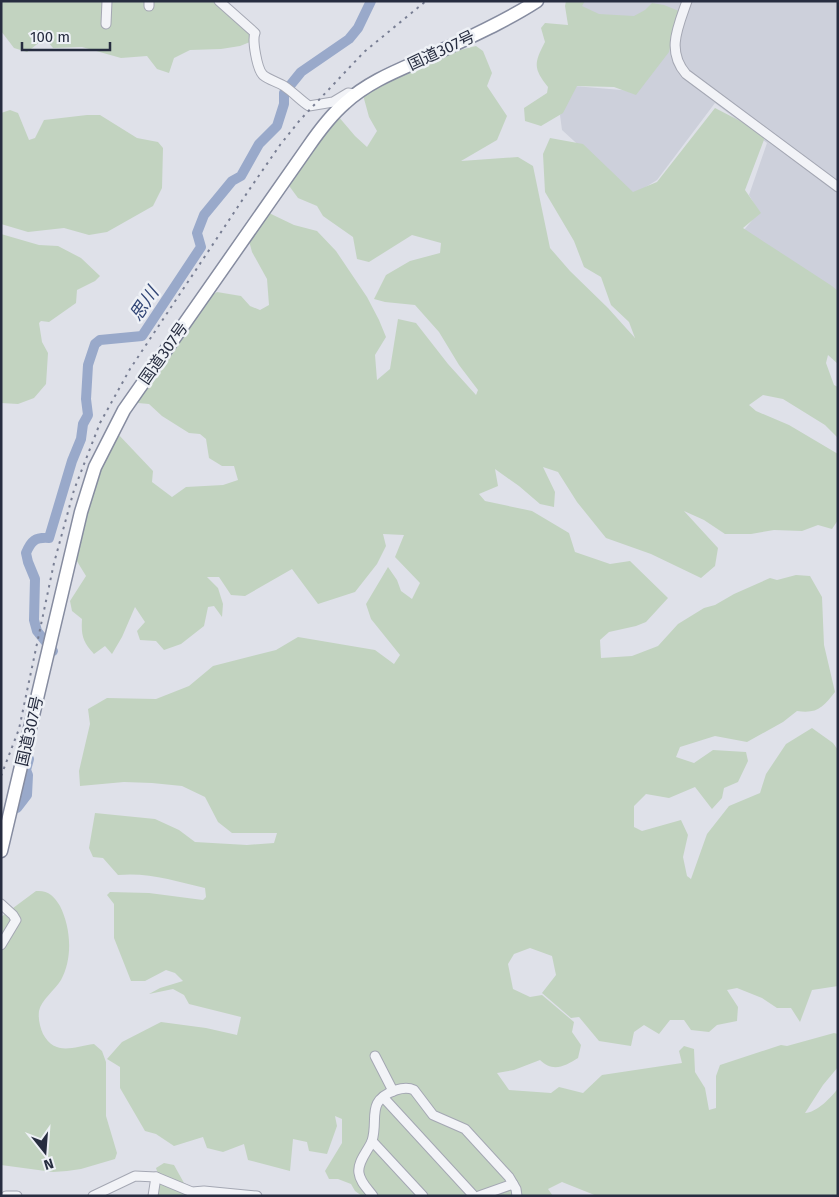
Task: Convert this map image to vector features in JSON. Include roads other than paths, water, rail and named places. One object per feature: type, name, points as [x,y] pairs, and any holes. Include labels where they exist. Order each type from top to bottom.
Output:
[{"type":"highway","name":"国道307号","points":[[1,851],[88,487],[102,451],[124,410],[318,132],[345,103],[380,78],[487,29],[517,14],[537,1]]},
{"type":"street","points":[[106,24],[107,1]]},
{"type":"street","points":[[219,1],[255,33],[253,38],[261,72],[265,77],[287,88],[309,106],[333,102],[348,93],[356,94]]},
{"type":"street","points":[[687,1],[674,48],[681,68],[686,74],[838,187]]},
{"type":"street","points":[[1,904],[16,920],[1,945]]},
{"type":"street","points":[[375,1056],[393,1091]]},
{"type":"street","points":[[373,1196],[361,1180],[358,1170],[372,1141],[374,1108],[383,1097],[393,1091],[411,1088],[433,1115],[465,1128],[510,1177],[517,1196]]},
{"type":"street","points":[[383,1097],[474,1196]]},
{"type":"street","points":[[372,1141],[423,1196]]},
{"type":"street","points":[[97,1195],[135,1176],[156,1177],[192,1194],[257,1196]]},
{"type":"street","points":[[153,1196],[156,1177]]},
{"type":"street","points":[[479,1196],[513,1184]]},
{"type":"street","points":[[6,1196],[17,1196]]},
{"type":"waterway","name":"思川","points":[[53,651],[37,631],[34,620],[35,579],[26,553],[34,541],[40,538],[49,538],[72,461],[81,439],[83,424],[88,415],[86,399],[88,365],[95,344],[100,340],[142,336],[201,247],[197,233],[204,215],[232,181],[241,176],[259,144],[277,126],[284,104],[284,93],[301,72],[349,39],[358,28],[371,1]]},
{"type":"waterway","name":"思川","points":[[17,808],[27,795],[28,775],[26,770],[29,759]]},
{"type":"railway","points":[[1,776],[19,729],[54,563],[74,490],[100,423],[130,369],[280,145],[300,120],[364,52],[426,1]]}]
